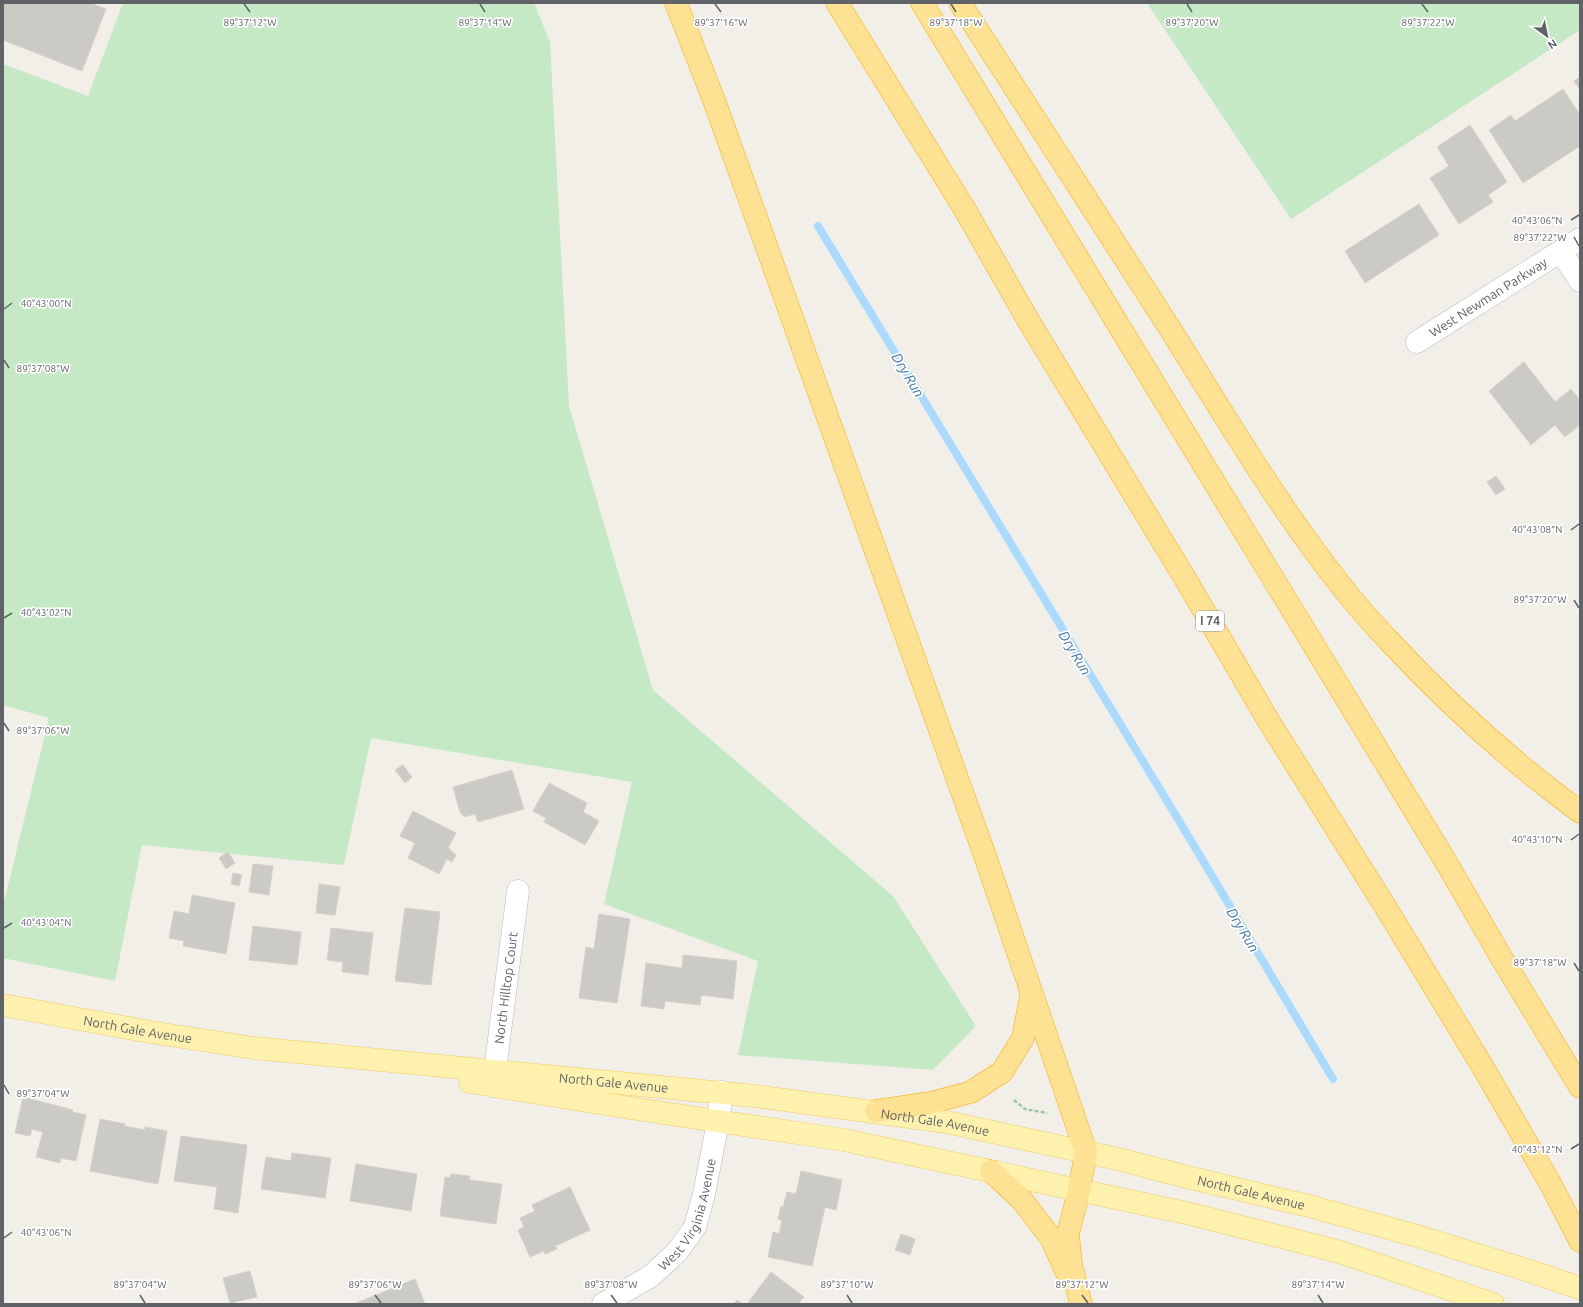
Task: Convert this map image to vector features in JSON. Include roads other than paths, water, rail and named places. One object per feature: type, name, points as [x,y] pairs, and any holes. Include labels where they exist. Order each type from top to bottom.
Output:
[{"type":"highway","points":[[676,3],[723,125],[984,853],[1086,1152],[1079,1191],[1068,1234],[1071,1264],[1080,1302]]},
{"type":"highway","name":"I 74","points":[[837,3],[964,208],[1028,320],[1186,580],[1268,720],[1383,903],[1481,1064],[1550,1182],[1580,1241]]},
{"type":"highway","points":[[922,3],[1442,856],[1580,1087]]},
{"type":"highway","points":[[960,3],[1085,196],[1271,489],[1336,581],[1418,672],[1456,708],[1528,773],[1580,812]]},
{"type":"highway","points":[[876,1111],[930,1103],[971,1092],[1002,1072],[1023,1038],[1032,994]]},
{"type":"highway","points":[[991,1171],[1022,1200],[1051,1238],[1080,1302]]},
{"type":"main road","name":"North Gale Avenue","points":[[4,1006],[188,1038],[494,1079],[718,1122],[844,1140],[1236,1225],[1340,1252],[1493,1304]]},
{"type":"main road","name":"North Gale Avenue","points":[[494,1079],[722,1092],[876,1111],[946,1122],[1086,1152],[1313,1207],[1416,1236],[1580,1288]]},
{"type":"street","name":"West Newman Parkway","points":[[1417,342],[1580,239]]},
{"type":"street","points":[[1561,252],[1580,281]]},
{"type":"street","name":"North Hilltop Court","points":[[494,1079],[518,891]]},
{"type":"street","name":"West Virginia Avenue","points":[[603,1304],[651,1276],[677,1252],[686,1241],[694,1227],[704,1194],[718,1122],[722,1092]]},
{"type":"waterway","name":"Dry Run","points":[[818,226],[1184,829],[1333,1079]]}]
